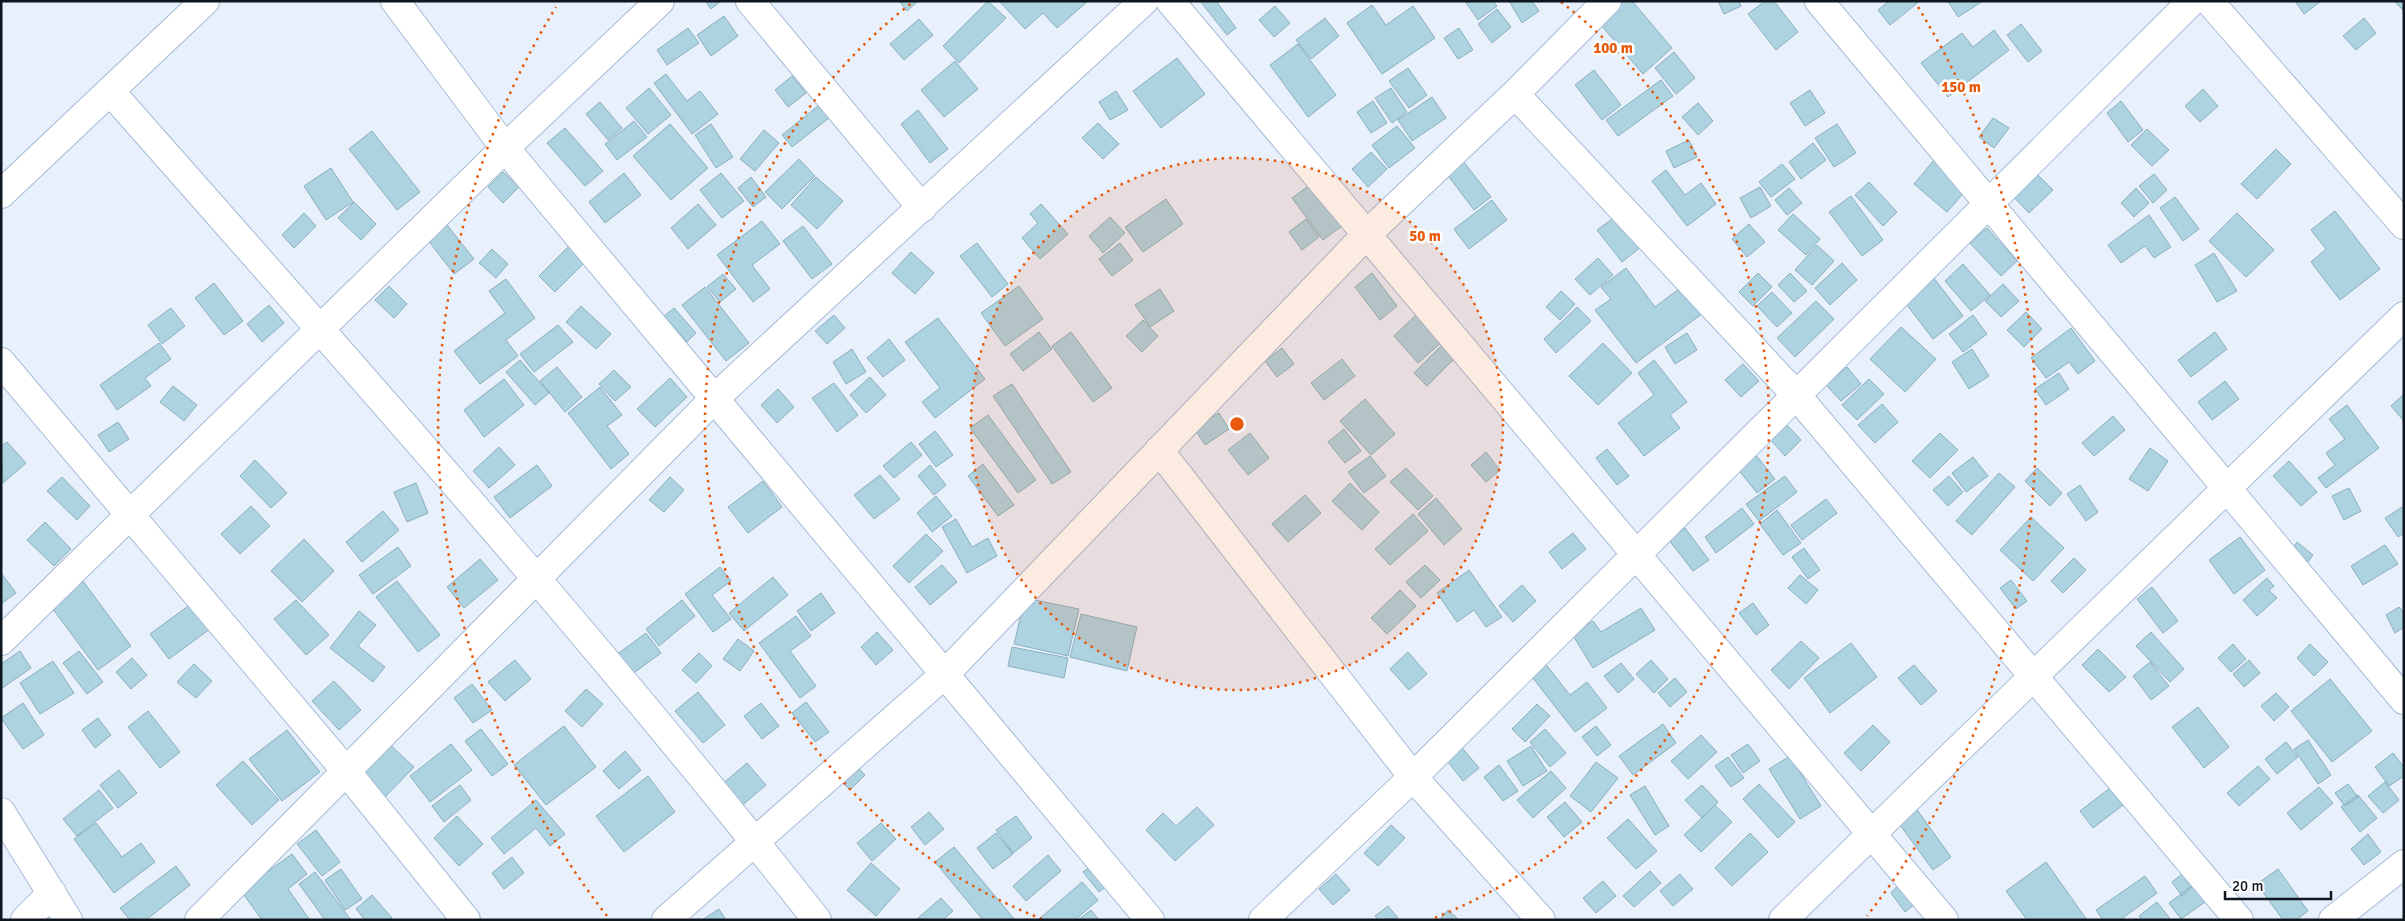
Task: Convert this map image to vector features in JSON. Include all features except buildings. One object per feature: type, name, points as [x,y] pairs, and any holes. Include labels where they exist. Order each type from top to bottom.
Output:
[{"type":"street","points":[[1,194],[204,1]]},
{"type":"street","points":[[395,1],[505,148],[1150,920]]},
{"type":"street","points":[[1,641],[505,148],[660,1]]},
{"type":"street","points":[[750,1],[922,208]]},
{"type":"street","points":[[199,920],[715,398],[1144,1]]},
{"type":"street","points":[[1170,1],[1944,920]]},
{"type":"street","points":[[666,920],[945,674],[1366,235],[1515,94],[1607,1]]},
{"type":"street","points":[[1819,1],[2404,700]]},
{"type":"street","points":[[1263,920],[1413,778],[2192,1]]},
{"type":"street","points":[[2209,1],[2404,225]]},
{"type":"street","points":[[110,91],[536,578],[756,842],[817,920]]},
{"type":"street","points":[[1515,94],[1797,396],[2239,920]]},
{"type":"street","points":[[1783,920],[2404,316]]},
{"type":"street","points":[[1,362],[346,771],[466,920]]},
{"type":"street","points":[[1159,450],[1413,778],[1540,920]]},
{"type":"street","points":[[1,812],[68,920]]},
{"type":"street","points":[[2334,920],[2404,864]]},
{"type":"street","points":[[25,920],[52,893]]}]
